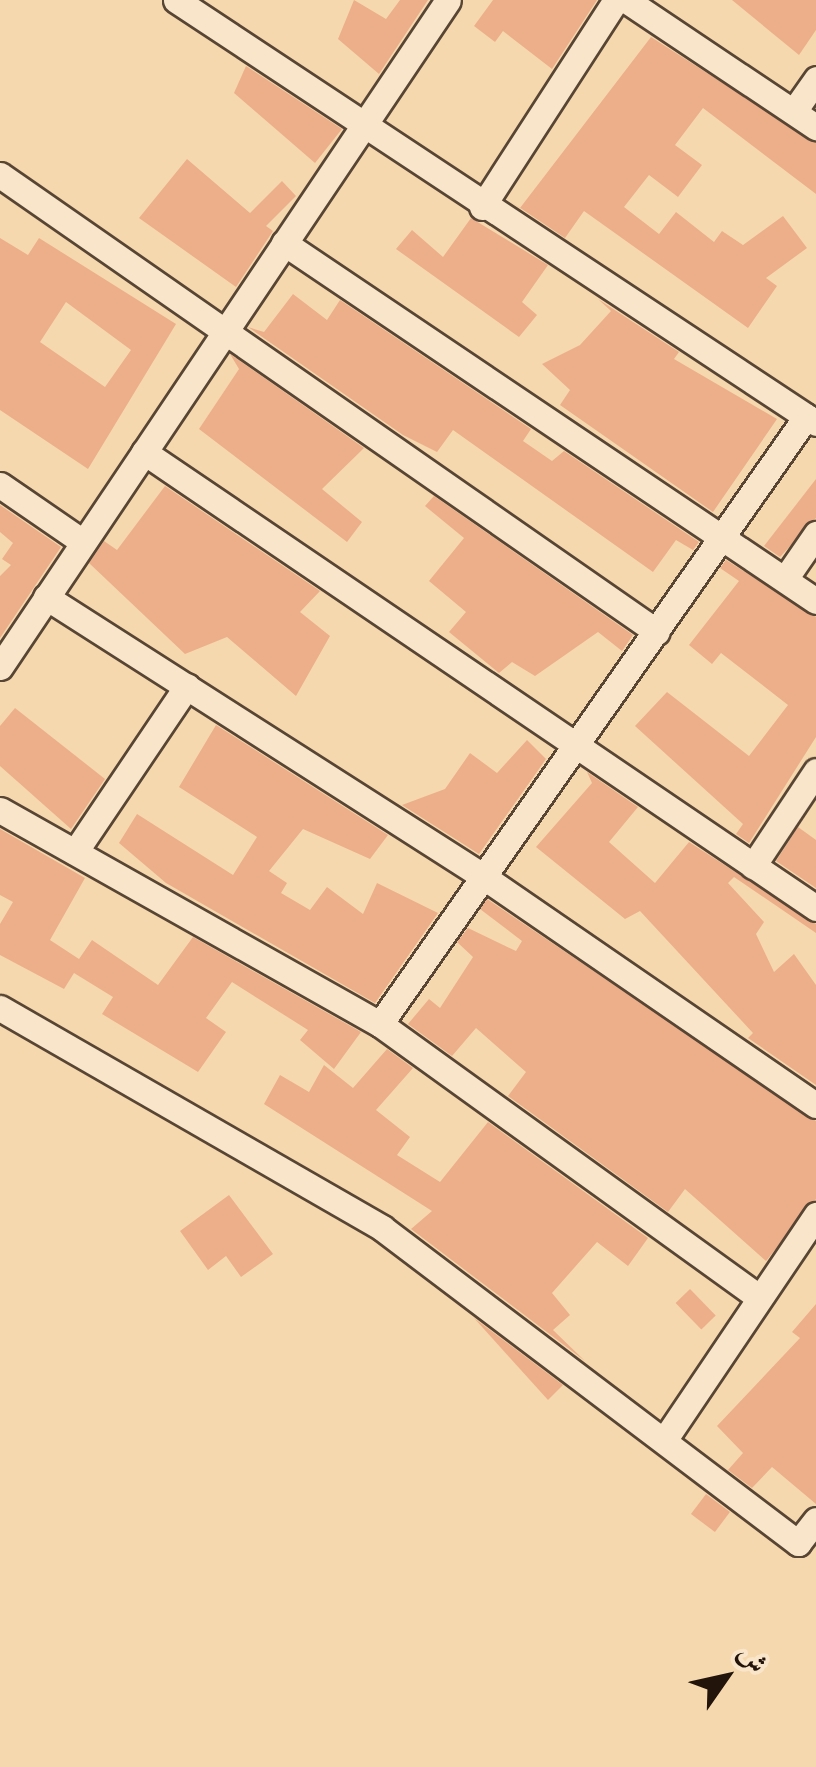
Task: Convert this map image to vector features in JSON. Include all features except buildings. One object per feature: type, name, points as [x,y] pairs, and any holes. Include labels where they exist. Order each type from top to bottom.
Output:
[{"type":"street","points":[[176,0],[364,130],[811,420],[728,539],[573,746],[380,1024]]},
{"type":"street","points":[[0,667],[224,327],[364,130],[448,0]]},
{"type":"street","points":[[482,206],[616,0]]},
{"type":"street","points":[[626,0],[816,127]]},
{"type":"street","points":[[794,112],[816,79]]},
{"type":"street","points":[[0,174],[657,632]]},
{"type":"street","points":[[284,242],[816,600]]},
{"type":"street","points":[[144,452],[816,908]]},
{"type":"street","points":[[0,485],[83,542]]},
{"type":"street","points":[[785,579],[816,534]]},
{"type":"street","points":[[46,597],[481,875],[816,1105]]},
{"type":"street","points":[[75,852],[187,686]]},
{"type":"street","points":[[753,866],[816,771]]},
{"type":"street","points":[[0,810],[380,1024],[760,1298]]},
{"type":"street","points":[[0,1008],[382,1228],[667,1436],[807,1550],[816,1520]]},
{"type":"street","points":[[667,1436],[760,1298],[813,1228]]}]
